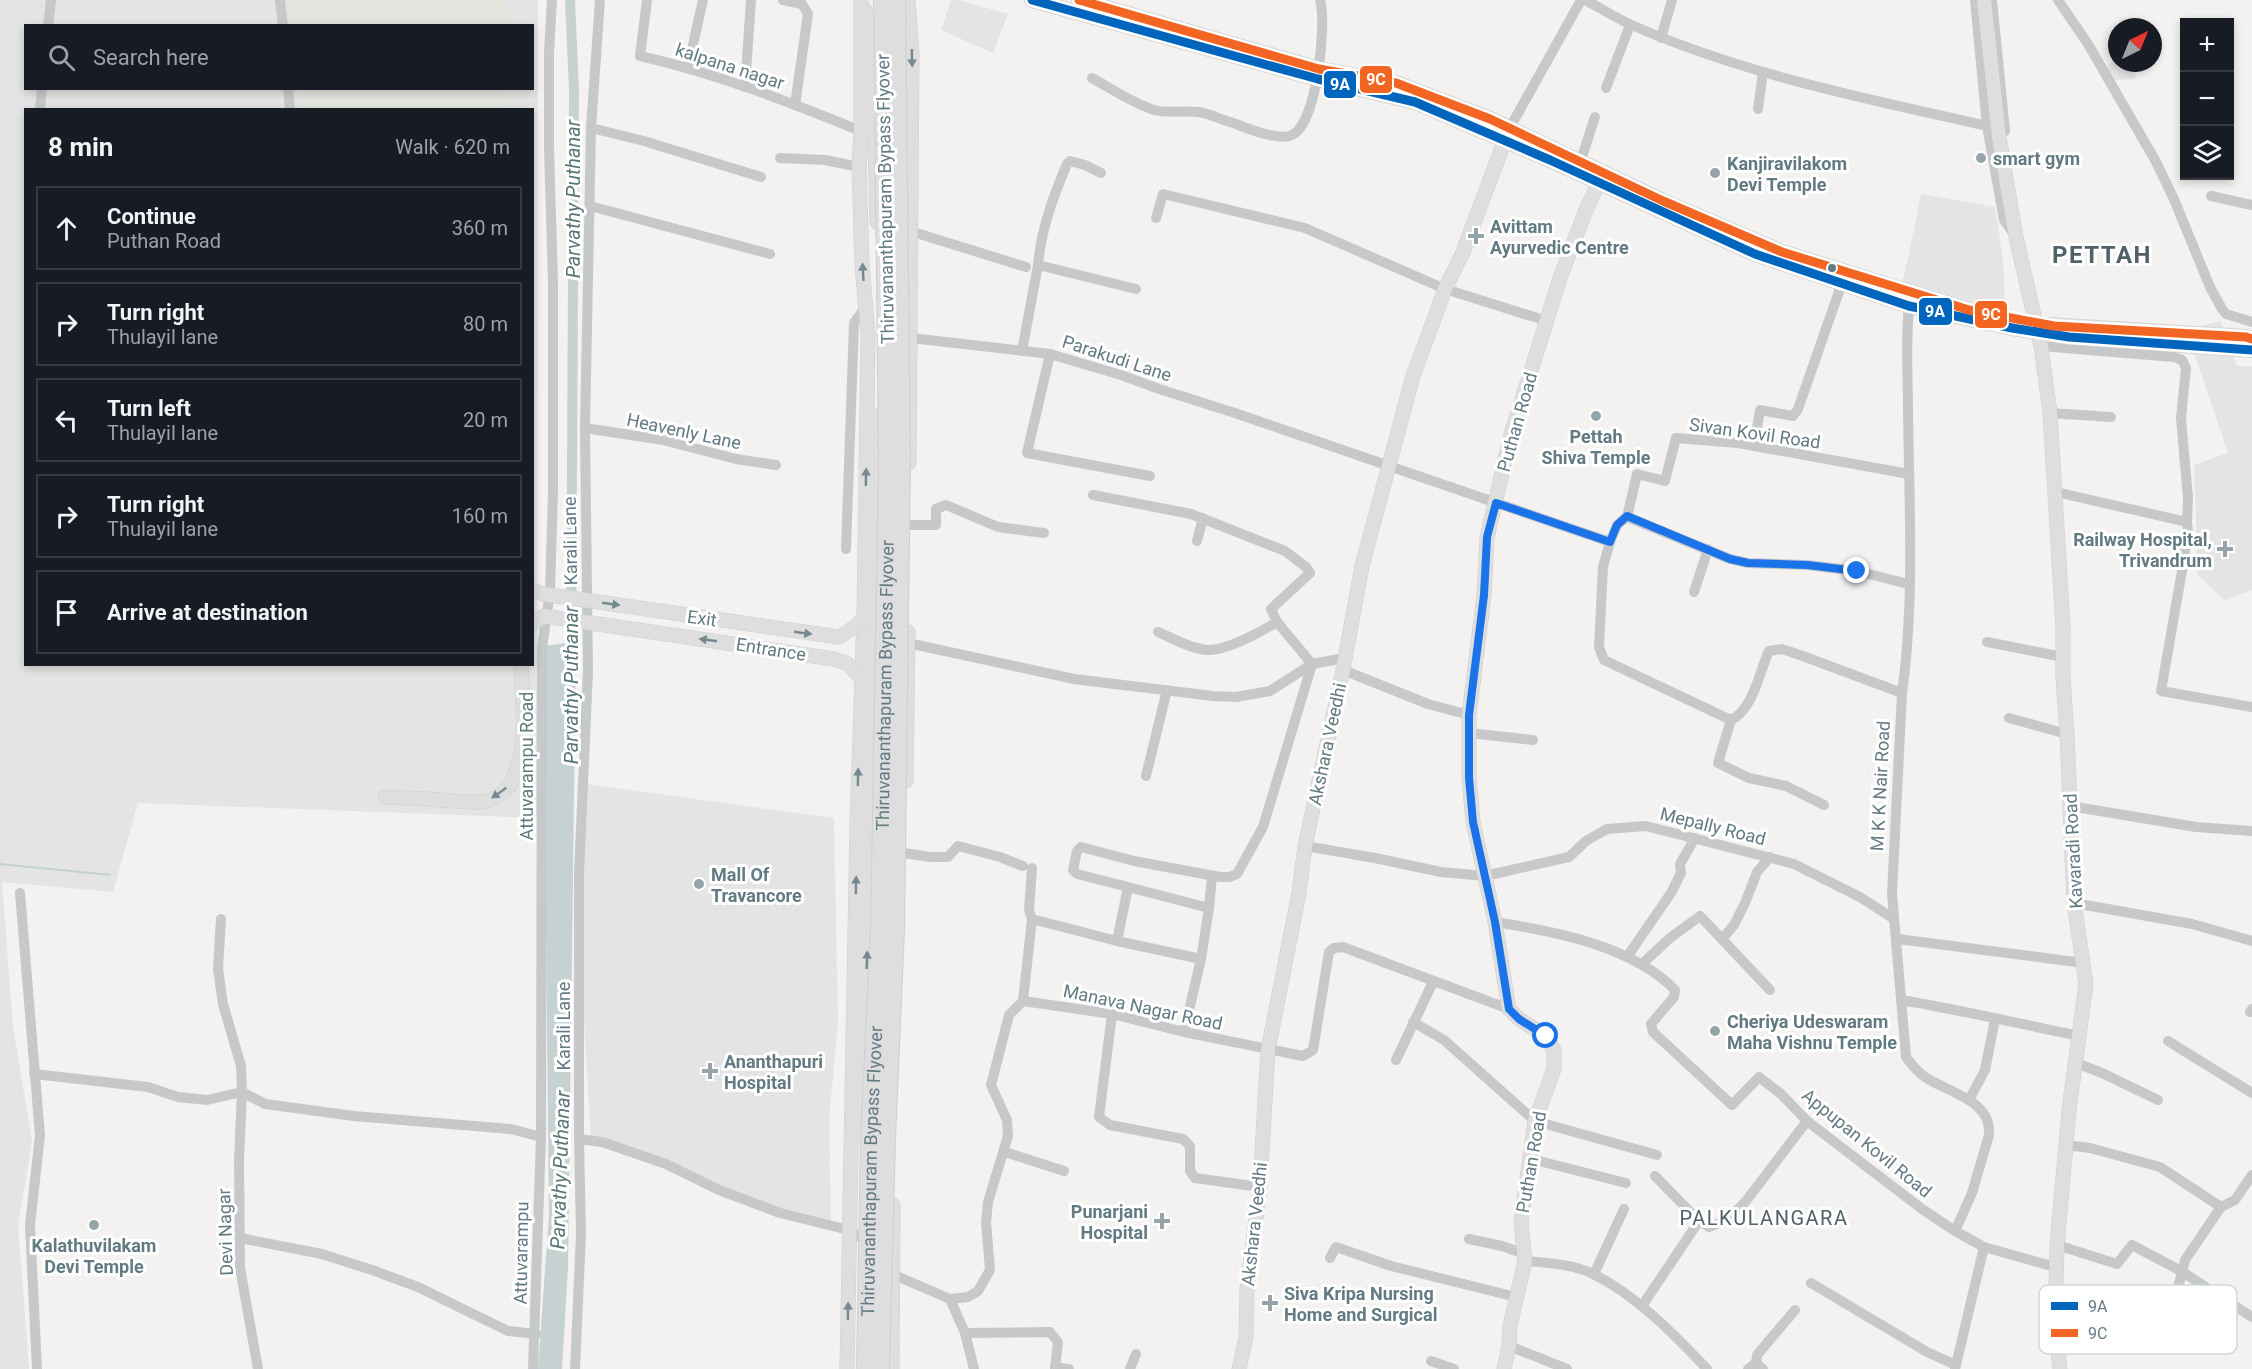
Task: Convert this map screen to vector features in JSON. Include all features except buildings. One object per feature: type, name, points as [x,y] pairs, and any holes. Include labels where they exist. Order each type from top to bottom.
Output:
[{"type":"highway","name":"Thiruvananthapuram Bypass Flyover","points":[[866,1369],[870,1139],[880,920],[888,466],[883,0]]},
{"type":"highway","name":"Thiruvananthapuram Bypass Flyover","points":[[880,1369],[886,1140],[895,929],[901,464],[896,0]]},
{"type":"main road","points":[[1032,0],[1319,74]]},
{"type":"main road","points":[[1079,0],[1414,102],[1581,160],[1601,178],[1663,201],[1782,252],[1910,300]]},
{"type":"main road","points":[[1507,134],[1755,255],[1842,283],[2069,337],[2188,339]]},
{"type":"main road","points":[[2036,329],[2081,327],[2249,344]]},
{"type":"street","points":[[48,24],[51,0]]},
{"type":"street","points":[[280,0],[283,24]]},
{"type":"street","name":"Attuvarampu Road","points":[[542,1137],[542,648],[550,592],[553,492],[550,88],[552,0]]},
{"type":"street","name":"Karali Lane","points":[[575,1369],[581,1234],[579,873],[588,671],[585,428],[591,128],[600,0]]},
{"type":"street","name":"kalpana nagar","points":[[647,0],[640,56],[688,67],[861,131]]},
{"type":"street","points":[[688,67],[703,0]]},
{"type":"street","points":[[745,87],[751,0]]},
{"type":"street","points":[[783,0],[802,4],[808,14],[795,105]]},
{"type":"street","points":[[892,1369],[893,1226],[908,681],[912,54],[908,0]]},
{"type":"street","points":[[1092,78],[1153,110],[1201,112],[1270,135],[1284,137],[1294,135],[1302,126],[1319,74],[1323,11],[1320,0]]},
{"type":"street","points":[[1507,134],[1583,0],[1630,25],[1661,38],[1763,72],[1987,126]]},
{"type":"street","points":[[1661,38],[1672,0]]},
{"type":"street","points":[[1975,0],[1987,126],[2004,219],[2020,232],[2009,172],[1992,0]]},
{"type":"street","points":[[1983,0],[1999,137],[2028,289],[2035,298],[2036,329]]},
{"type":"street","points":[[2058,0],[2088,44],[2155,160],[2219,304],[2226,314],[2252,322]]},
{"type":"street","points":[[848,1369],[849,1183],[864,616],[868,334],[859,167],[861,2]]},
{"type":"street","points":[[849,1183],[858,1173],[867,959],[882,315],[876,204],[872,29],[870,17],[861,2]]},
{"type":"street","points":[[1606,88],[1630,25]]},
{"type":"street","points":[[1758,109],[1763,72]]},
{"type":"street","points":[[40,108],[42,90]]},
{"type":"street","points":[[288,90],[290,108]]},
{"type":"street","points":[[1581,160],[1595,117]]},
{"type":"street","points":[[591,128],[644,141],[760,177]]},
{"type":"street","name":"Akshara Veedhi","points":[[1239,1369],[1246,1337],[1247,1290],[1260,1187],[1268,1050],[1299,893],[1305,846],[1362,566],[1413,376],[1507,134]]},
{"type":"street","points":[[780,158],[825,160],[859,167]]},
{"type":"street","points":[[1022,351],[1032,266],[1051,204],[1067,164],[1070,161],[1101,173]]},
{"type":"street","name":"Puthan Road","points":[[1504,1369],[1510,1326],[1525,1258],[1521,1222],[1535,1121],[1554,1069],[1554,1050],[1546,1036],[1519,1019],[1509,1009],[1495,922],[1473,822],[1469,715],[1484,595],[1487,537],[1510,438],[1566,261],[1601,178]]},
{"type":"street","points":[[1156,218],[1163,194],[1269,218],[1305,228],[1445,289],[1547,321]]},
{"type":"street","points":[[2211,196],[2252,205]]},
{"type":"street","points":[[590,206],[770,254]]},
{"type":"street","points":[[910,231],[1032,266],[1136,290]]},
{"type":"street","points":[[1754,446],[1760,410],[1793,416],[1798,409],[1842,283]]},
{"type":"street","points":[[2028,289],[2024,296],[2036,329]]},
{"type":"street","name":"M K K Nair Road","points":[[1910,300],[1906,662],[1902,693],[1892,869],[1893,919],[1898,939],[1906,1057],[1915,1070],[1924,1077],[1970,1100],[1985,1113],[1990,1125],[1972,1192],[1955,1231]]},
{"type":"street","points":[[846,549],[854,323],[865,308]]},
{"type":"street","points":[[2036,329],[2182,360],[2186,368],[2181,418],[2188,498],[2187,522],[2183,565],[2161,691],[2252,707]]},
{"type":"street","name":"Kavaradi Road","points":[[2036,329],[2050,413],[2056,492],[2074,903],[2086,984],[2065,1145],[2055,1285]]},
{"type":"street","points":[[911,338],[1050,354]]},
{"type":"street","name":"Parakudi Lane","points":[[1150,476],[1027,453],[1050,354],[1390,465],[1610,542]]},
{"type":"street","points":[[2050,413],[2110,417]]},
{"type":"street","name":"Heavenly Lane","points":[[585,428],[663,440],[736,459],[776,465]]},
{"type":"street","name":"Sivan Kovil Road","points":[[1627,516],[1637,474],[1665,481],[1676,438],[1754,446],[1909,474]]},
{"type":"street","points":[[2056,492],[2187,522]]},
{"type":"street","points":[[1094,495],[1153,505],[1203,518],[1285,551],[1306,567],[1310,573],[1271,609],[1277,622],[1312,664]]},
{"type":"street","points":[[909,525],[936,525],[936,509],[946,505],[998,527],[1044,533]]},
{"type":"street","points":[[1731,720],[1604,660],[1599,647],[1603,567],[1617,525],[1627,516],[1730,559],[1748,563],[1807,565],[1857,571],[1908,584]]},
{"type":"street","points":[[1197,541],[1203,518]]},
{"type":"street","points":[[1694,591],[1708,549]]},
{"type":"street","name":"Exit","points":[[534,591],[554,596],[839,637],[855,627],[864,616]]},
{"type":"street","name":"Entrance","points":[[534,623],[544,616],[834,659],[848,664],[862,679]]},
{"type":"street","points":[[1158,632],[1188,645],[1207,650],[1252,635],[1277,622]]},
{"type":"street","points":[[1987,642],[2063,657]]},
{"type":"street","points":[[908,643],[1074,679],[1213,696],[1236,697],[1270,691],[1312,664],[1343,664],[1428,704],[1469,715]]},
{"type":"street","points":[[1824,805],[1786,786],[1749,778],[1718,763],[1731,720],[1737,717],[1748,702],[1769,651],[1774,649],[1800,655],[1902,693]]},
{"type":"street","points":[[1209,908],[1077,874],[1073,870],[1077,851],[1082,847],[1134,861],[1212,876],[1229,877],[1237,874],[1263,827],[1312,664]]},
{"type":"street","points":[[385,797],[482,802],[498,796],[517,774],[523,743],[522,666]]},
{"type":"street","points":[[1146,776],[1167,690]]},
{"type":"street","points":[[2009,718],[2067,734]]},
{"type":"street","points":[[1469,733],[1533,740]]},
{"type":"street","points":[[2070,806],[2196,827],[2252,831]]},
{"type":"street","name":"Mepally Road","points":[[1305,846],[1441,872],[1485,876],[1569,857],[1586,841],[1607,829],[1646,826],[1794,864],[1860,897],[1893,919]]},
{"type":"street","points":[[1627,957],[1671,893],[1681,873],[1680,864],[1695,838]]},
{"type":"street","points":[[849,1273],[865,1265],[885,1267],[892,1274],[950,1299],[968,1297],[978,1291],[990,1270],[986,1222],[988,1202],[1008,1136],[1008,1120],[991,1085],[1010,1015],[1023,1001],[1032,920],[1029,910],[1027,867],[958,846],[948,857],[904,853]]},
{"type":"street","points":[[1722,939],[1734,925],[1757,872],[1770,857]]},
{"type":"street","points":[[1184,1032],[1201,959],[1212,876]]},
{"type":"street","points":[[1117,941],[1128,886]]},
{"type":"street","points":[[20,893],[40,1135],[30,1226],[37,1369]]},
{"type":"street","points":[[2074,903],[2192,924],[2252,940]]},
{"type":"street","points":[[1642,964],[1670,938],[1700,916],[1770,990]]},
{"type":"street","name":"Devi Nagar","points":[[221,919],[218,969],[222,1004],[241,1066],[240,1268],[258,1369]]},
{"type":"street","points":[[1032,920],[1201,959]]},
{"type":"street","name":"Appupan Kovil Road","points":[[1495,922],[1566,935],[1642,964],[1666,980],[1675,990],[1674,997],[1652,1024],[1653,1032],[1732,1106],[1759,1077],[1781,1094],[1806,1121],[1922,1209],[1955,1231],[1984,1247],[2055,1267]]},
{"type":"street","points":[[1898,939],[2084,963]]},
{"type":"street","name":"Manava Nagar Road","points":[[1023,1001],[1112,1014],[1184,1032],[1304,1056],[1313,1050],[1329,952],[1334,948],[1343,947],[1433,982]]},
{"type":"street","points":[[1396,1060],[1433,982],[1509,1009]]},
{"type":"street","points":[[1901,1000],[1979,1013],[1995,1019],[2079,1036]]},
{"type":"street","points":[[1112,1014],[1099,1117],[1110,1125],[1183,1139],[1190,1146],[1190,1171],[1195,1178],[1260,1187]]},
{"type":"street","points":[[1970,1100],[1985,1070],[1995,1019]]},
{"type":"street","points":[[1413,1022],[1444,1040],[1535,1121],[1657,1155]]},
{"type":"street","points":[[2168,1041],[2252,1093]]},
{"type":"street","points":[[2076,1064],[2102,1073],[2158,1100]]},
{"type":"street","points":[[34,1074],[148,1087],[178,1097],[207,1100],[242,1092],[265,1104],[285,1107],[354,1116],[511,1129],[542,1137]]},
{"type":"street","points":[[1655,1176],[1699,1221],[1709,1227],[1737,1211],[1806,1121]]},
{"type":"street","name":"Attuvarampu","points":[[533,1369],[542,1137]]},
{"type":"street","points":[[579,1139],[602,1142],[666,1164],[720,1190],[780,1213],[849,1230],[862,1238],[881,1239],[893,1226]]},
{"type":"street","points":[[2065,1145],[2090,1148],[2160,1167],[2221,1207]]},
{"type":"street","points":[[1005,1152],[1064,1171]]},
{"type":"street","points":[[1531,1159],[1626,1183]]},
{"type":"street","points":[[2178,1285],[2185,1260],[2221,1207],[2235,1200],[2252,1175]]},
{"type":"street","points":[[1594,1274],[1624,1209]]},
{"type":"street","points":[[1642,1306],[1699,1221]]},
{"type":"street","points":[[240,1239],[322,1254],[372,1270],[418,1287],[508,1331],[536,1334]]},
{"type":"street","points":[[1469,1239],[1503,1246],[1525,1258],[1574,1267],[1594,1274],[1642,1306],[1707,1369]]},
{"type":"street","points":[[2057,1245],[2117,1264],[2132,1245],[2203,1285]]},
{"type":"street","points":[[1330,1258],[1336,1247],[1391,1266],[1516,1297]]},
{"type":"street","points":[[1811,1283],[1955,1367],[1984,1247]]},
{"type":"street","points":[[950,1299],[964,1333],[974,1369]]},
{"type":"street","points":[[2237,1307],[2252,1317]]},
{"type":"street","points":[[1756,1367],[1757,1355],[1795,1310]]},
{"type":"street","points":[[964,1333],[1050,1332],[1054,1334],[1058,1342],[1055,1368],[1069,1369]]},
{"type":"street","points":[[1509,1346],[1567,1369]]},
{"type":"street","points":[[1130,1369],[1136,1354]]},
{"type":"street","name":"Kavaradi Road","points":[[2058,1354],[2060,1369]]},
{"type":"street","points":[[1431,1361],[1454,1369]]},
{"type":"shaded area","points":[[0,0],[538,0],[537,818],[138,803],[113,892],[2,882],[13,1028],[32,1141],[18,1225],[29,1369],[0,1369]]},
{"type":"shaded area","points":[[295,0],[504,0],[505,24],[296,24]]},
{"type":"shaded area","points":[[951,0],[959,0],[1008,14],[993,53],[941,30]]},
{"type":"shaded area","points":[[2108,72],[2136,72],[2135,79],[2112,80]]},
{"type":"shaded area","points":[[300,90],[505,90],[505,108],[301,108]]},
{"type":"shaded area","points":[[1921,194],[1995,207],[2003,260],[2005,305],[1987,310],[1902,287]]},
{"type":"shaded area","points":[[2221,321],[2237,366],[2252,366],[2252,590],[2225,601],[2198,575],[2194,465],[2228,453],[2186,329]]},
{"type":"shaded area","points":[[586,784],[834,818],[838,1023],[829,1119],[831,1224],[720,1191],[649,1153],[591,1138],[581,970]]},
{"type":"water","points":[[576,642],[568,1267],[562,1369],[538,1369],[549,1215],[543,646]]},
{"type":"water","points":[[0,863],[111,874],[110,876],[0,865]]},
{"type":"waterway","name":"Parvathy Puthanar","points":[[570,0],[574,90],[571,657]]},
{"type":"transit line","name":"9A","points":[[1032,0],[1318,79],[1415,102],[1550,160],[1755,254],[1909,306],[2012,328],[2069,337],[2252,350]]},
{"type":"transit line","name":"9C","points":[[1079,0],[1319,69],[1396,83],[1490,119],[1663,201],[1782,252],[1969,310],[2054,326],[2252,339]]},
{"type":"place","name":"smart gym","points":[[1981,158]]},
{"type":"place","name":"Kanjiravilakom Devi Temple","points":[[1715,173]]},
{"type":"place","name":"Avittam Ayurvedic Centre","points":[[1476,236]]},
{"type":"place","name":"Pettah Shiva Temple","points":[[1596,416]]},
{"type":"place","name":"Railway Hospital, Trivandrum","points":[[2225,549]]},
{"type":"place","name":"Mall Of Travancore","points":[[699,884]]},
{"type":"place","name":"Cheriya Udeswaram Maha Vishnu Temple","points":[[1715,1031]]},
{"type":"place","name":"Ananthapuri Hospital","points":[[710,1071]]},
{"type":"place","name":"Punarjani Hospital","points":[[1162,1221]]},
{"type":"place","name":"Kalathuvilakam Devi Temple","points":[[94,1225]]},
{"type":"place","name":"Siva Kripa Nursing Home and Surgical","points":[[1270,1303]]},
{"type":"district","name":"PETTAH","points":[[2102,255]]},
{"type":"district","name":"PALKULANGARA","points":[[1764,1218]]},
{"type":"route","points":[[1546,1036],[1519,1019],[1509,1009],[1495,922],[1473,822],[1469,778],[1469,715],[1484,595],[1487,537],[1496,503],[1610,542],[1617,525],[1627,516],[1730,559],[1748,563],[1807,565],[1857,571]]}]
